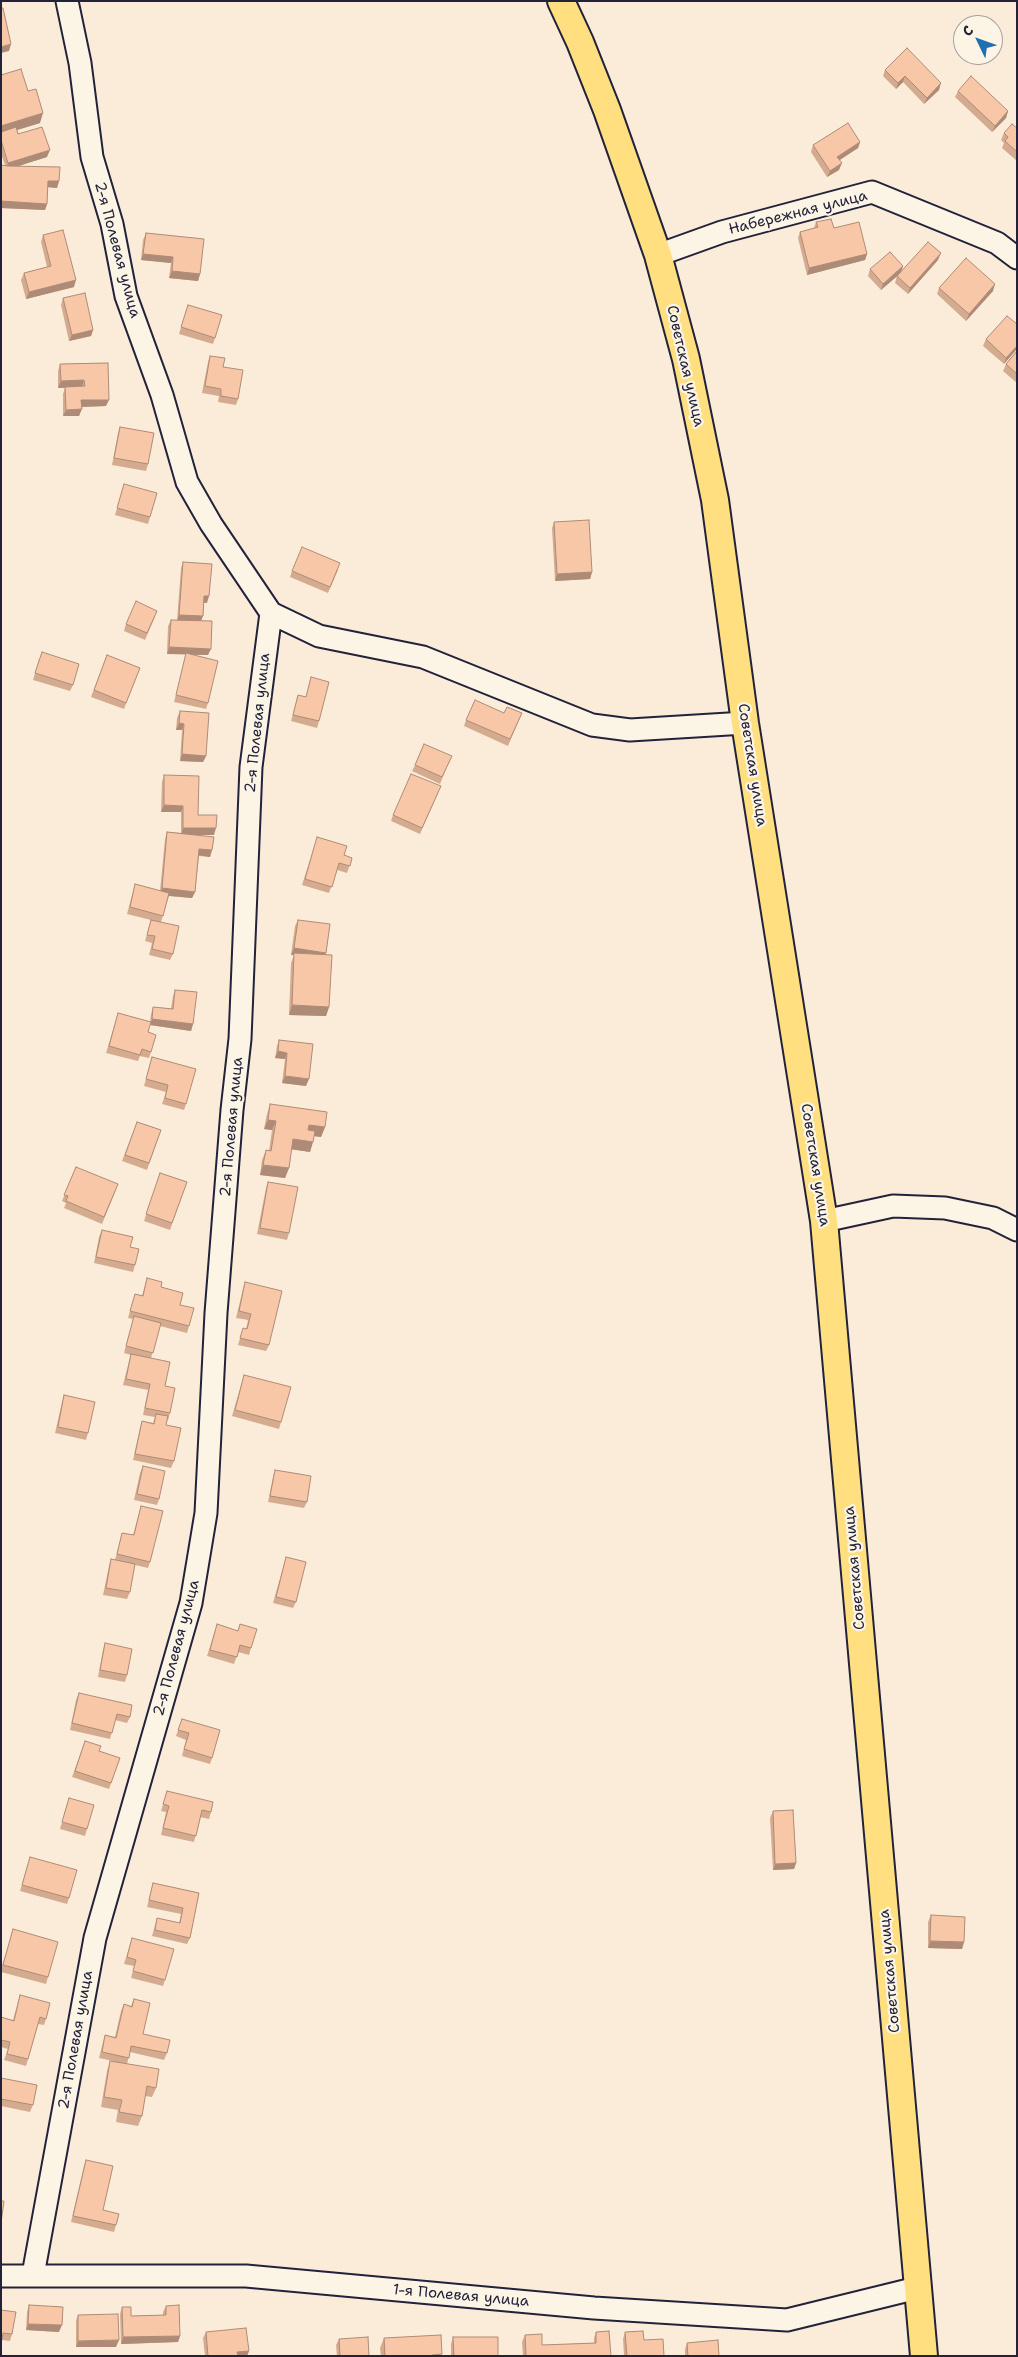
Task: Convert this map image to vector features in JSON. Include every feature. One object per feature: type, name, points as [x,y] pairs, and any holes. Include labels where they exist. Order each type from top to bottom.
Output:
[{"type":"main road","name":"Советская улица","points":[[561,1],[607,110],[658,255],[686,360],[714,500],[745,723],[824,1221],[924,2356]]},
{"type":"street","name":"2-я Полевая улица","points":[[33,2275],[95,1938],[192,1603],[206,1514],[216,1322],[232,1110],[240,1039],[251,767],[271,614],[211,524],[187,482],[162,395],[126,296],[112,224],[92,157],[80,63],[67,1]]},
{"type":"street","name":"Набережная улица","points":[[658,255],[722,232],[872,192],[997,243],[1017,258]]},
{"type":"street","points":[[271,614],[319,636],[423,657],[592,725],[630,730],[745,723]]},
{"type":"street","points":[[824,1221],[892,1206],[945,1208],[993,1218],[1017,1230]]},
{"type":"street","name":"1-я Полевая улица","points":[[1,2276],[246,2276],[594,2308],[786,2320],[917,2288]]},
{"type":"building","points":[[1,8],[3,8],[11,44],[1,47]]},
{"type":"building","points":[[907,48],[941,83],[927,98],[905,76],[898,83],[885,70]]},
{"type":"building","points":[[21,69],[28,91],[36,89],[43,113],[1,126],[1,75]]},
{"type":"building","points":[[971,76],[1008,111],[995,126],[958,91]]},
{"type":"building","points":[[848,123],[860,142],[837,157],[842,163],[830,171],[813,145]]},
{"type":"building","points":[[1012,124],[1017,128],[1017,152],[1005,141],[1008,137],[1004,133]]},
{"type":"building","points":[[16,127],[18,134],[42,127],[50,150],[8,163],[1,140],[1,132]]},
{"type":"building","points":[[1,165],[60,167],[59,181],[48,181],[47,204],[1,201]]},
{"type":"building","points":[[831,219],[834,228],[859,222],[867,254],[809,268],[800,232],[818,227],[816,222]]},
{"type":"building","points":[[63,230],[76,280],[29,292],[24,273],[51,266],[43,235]]},
{"type":"building","points":[[146,233],[204,239],[200,274],[172,271],[173,257],[143,254]]},
{"type":"building","points":[[928,242],[941,253],[910,288],[897,276]]},
{"type":"building","points":[[890,252],[903,266],[883,284],[870,269]]},
{"type":"building","points":[[966,258],[995,284],[969,314],[939,288]]},
{"type":"building","points":[[85,293],[93,330],[72,335],[63,298]]},
{"type":"building","points":[[188,305],[222,315],[215,338],[181,327]]},
{"type":"building","points":[[1007,316],[1017,324],[1017,346],[1006,358],[986,339]]},
{"type":"building","points":[[1017,351],[1017,374],[1006,364]]},
{"type":"building","points":[[210,356],[225,358],[223,367],[243,370],[238,399],[221,396],[221,389],[205,386]]},
{"type":"building","points":[[108,363],[109,400],[81,400],[82,409],[66,410],[65,387],[85,386],[84,380],[61,381],[60,364]]},
{"type":"building","points":[[120,427],[154,433],[148,464],[114,458]]},
{"type":"building","points":[[124,484],[157,493],[150,517],[117,508]]},
{"type":"building","points":[[589,520],[592,572],[557,574],[554,522]]},
{"type":"building","points":[[302,547],[340,563],[330,587],[292,571]]},
{"type":"building","points":[[183,562],[212,564],[209,596],[204,596],[203,616],[179,615]]},
{"type":"building","points":[[136,601],[157,611],[147,633],[126,624]]},
{"type":"building","points":[[171,620],[212,621],[211,649],[169,647]]},
{"type":"building","points":[[42,652],[79,664],[73,685],[35,673]]},
{"type":"building","points":[[186,653],[218,661],[208,703],[176,695]]},
{"type":"building","points":[[107,655],[140,668],[126,703],[94,690]]},
{"type":"building","points":[[311,677],[329,682],[319,721],[293,715],[298,695],[306,697]]},
{"type":"building","points":[[475,700],[504,713],[507,707],[522,713],[510,739],[466,720]]},
{"type":"building","points":[[180,711],[209,713],[206,756],[182,754],[184,724],[179,723]]},
{"type":"building","points":[[424,744],[452,756],[442,777],[415,765]]},
{"type":"building","points":[[411,774],[441,786],[422,828],[393,815]]},
{"type":"building","points":[[164,775],[199,776],[198,815],[217,815],[216,828],[183,828],[183,806],[164,805]]},
{"type":"building","points":[[167,832],[214,837],[212,850],[199,849],[195,892],[162,888]]},
{"type":"building","points":[[317,837],[347,846],[344,855],[352,858],[350,866],[339,863],[332,887],[305,879]]},
{"type":"building","points":[[135,884],[169,893],[163,916],[130,907]]},
{"type":"building","points":[[151,920],[179,926],[173,954],[152,949],[155,936],[147,935]]},
{"type":"building","points":[[298,920],[330,924],[326,953],[294,948]]},
{"type":"building","points":[[294,953],[332,955],[329,1007],[292,1005]]},
{"type":"building","points":[[175,990],[197,992],[193,1024],[152,1019],[153,1007],[173,1009]]},
{"type":"building","points":[[118,1013],[151,1022],[148,1032],[156,1035],[151,1052],[142,1049],[140,1055],[109,1046]]},
{"type":"building","points":[[279,1040],[313,1044],[309,1079],[285,1076],[287,1053],[278,1051]]},
{"type":"building","points":[[152,1057],[196,1069],[186,1104],[165,1098],[168,1085],[146,1079]]},
{"type":"building","points":[[270,1104],[327,1112],[325,1127],[309,1125],[308,1130],[315,1131],[313,1142],[293,1139],[289,1168],[263,1165],[266,1150],[271,1151],[276,1121],[268,1120]]},
{"type":"building","points":[[137,1122],[161,1130],[149,1163],[125,1155]]},
{"type":"building","points":[[76,1167],[118,1184],[104,1217],[66,1201],[68,1196],[64,1195]]},
{"type":"building","points":[[160,1173],[187,1182],[172,1223],[146,1214]]},
{"type":"building","points":[[268,1182],[298,1187],[289,1233],[260,1228]]},
{"type":"building","points":[[102,1230],[133,1237],[130,1247],[139,1249],[135,1265],[96,1257]]},
{"type":"building","points":[[147,1278],[162,1282],[161,1287],[183,1293],[180,1305],[194,1308],[189,1326],[130,1311],[135,1294],[143,1296]]},
{"type":"building","points":[[245,1282],[282,1291],[269,1345],[240,1338],[243,1328],[247,1329],[251,1314],[239,1311]]},
{"type":"building","points":[[134,1316],[161,1323],[153,1353],[126,1346]]},
{"type":"building","points":[[131,1354],[170,1362],[165,1386],[175,1388],[170,1413],[145,1408],[150,1384],[126,1379]]},
{"type":"building","points":[[244,1375],[291,1387],[281,1422],[235,1410]]},
{"type":"building","points":[[64,1395],[95,1402],[88,1433],[58,1427]]},
{"type":"building","points":[[156,1414],[168,1416],[166,1425],[181,1428],[174,1461],[135,1454],[142,1421],[154,1424]]},
{"type":"building","points":[[143,1466],[165,1471],[159,1499],[137,1494]]},
{"type":"building","points":[[275,1470],[311,1476],[307,1502],[270,1496]]},
{"type":"building","points":[[141,1506],[163,1511],[150,1562],[117,1554],[122,1533],[134,1535]]},
{"type":"building","points":[[286,1557],[306,1562],[296,1602],[276,1597]]},
{"type":"building","points":[[111,1559],[135,1564],[130,1592],[106,1588]]},
{"type":"building","points":[[217,1624],[238,1631],[240,1624],[257,1629],[251,1648],[240,1645],[237,1657],[210,1650]]},
{"type":"building","points":[[105,1643],[132,1649],[127,1675],[100,1670]]},
{"type":"building","points":[[79,1693],[132,1705],[130,1717],[117,1714],[112,1733],[72,1723]]},
{"type":"building","points":[[182,1719],[220,1730],[212,1758],[184,1749],[189,1733],[178,1730]]},
{"type":"building","points":[[85,1741],[101,1746],[99,1751],[120,1758],[111,1783],[75,1771]]},
{"type":"building","points":[[167,1791],[213,1802],[211,1812],[202,1810],[196,1836],[163,1828],[169,1806],[163,1804]]},
{"type":"building","points":[[69,1798],[94,1805],[87,1829],[62,1822]]},
{"type":"building","points":[[793,1810],[796,1863],[775,1864],[773,1811]]},
{"type":"building","points":[[30,1857],[77,1870],[69,1898],[22,1885]]},
{"type":"building","points":[[153,1883],[199,1893],[190,1938],[155,1930],[157,1918],[180,1923],[183,1908],[149,1900]]},
{"type":"building","points":[[931,1915],[965,1917],[964,1942],[930,1941]]},
{"type":"building","points":[[13,1929],[58,1942],[48,1977],[3,1965]]},
{"type":"building","points":[[132,1938],[174,1949],[165,1980],[133,1971],[136,1960],[127,1957]]},
{"type":"building","points":[[20,1995],[50,2003],[46,2019],[40,2017],[28,2059],[7,2054],[10,2042],[1,2040],[1,2017],[14,2021]]},
{"type":"building","points":[[134,1999],[150,2003],[143,2034],[170,2040],[167,2053],[131,2046],[129,2058],[102,2052],[105,2035],[116,2038],[124,2004],[132,2007]]},
{"type":"building","points":[[110,2061],[159,2069],[156,2088],[147,2086],[142,2116],[119,2112],[122,2100],[104,2097]]},
{"type":"building","points":[[1,2078],[37,2085],[33,2105],[1,2099]]},
{"type":"building","points":[[86,2160],[113,2166],[103,2210],[119,2214],[116,2225],[73,2216]]},
{"type":"building","points":[[1,2201],[4,2201],[1,2223]]},
{"type":"building","points":[[29,2305],[63,2307],[62,2325],[28,2324]]},
{"type":"building","points":[[179,2305],[180,2336],[123,2337],[122,2307],[131,2307],[131,2316],[166,2315],[166,2306]]},
{"type":"building","points":[[1,2310],[16,2312],[12,2334],[3,2333],[1,2344]]},
{"type":"building","points":[[118,2314],[119,2340],[78,2341],[78,2315]]},
{"type":"building","points":[[246,2328],[249,2351],[237,2352],[238,2356],[208,2356],[206,2332]]},
{"type":"building","points":[[609,2331],[611,2356],[526,2356],[525,2335],[542,2334],[542,2345],[596,2343],[596,2332]]},
{"type":"building","points":[[643,2331],[644,2340],[663,2339],[664,2356],[627,2356],[625,2332]]},
{"type":"building","points":[[441,2335],[442,2354],[432,2356],[385,2356],[384,2338]]},
{"type":"building","points":[[368,2337],[369,2356],[340,2356],[339,2339]]},
{"type":"building","points":[[453,2337],[498,2337],[498,2356],[454,2356]]},
{"type":"building","points":[[718,2340],[719,2356],[688,2356],[687,2343]]}]
